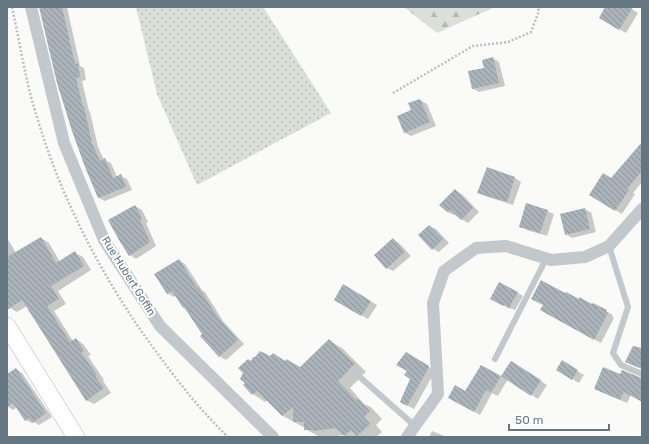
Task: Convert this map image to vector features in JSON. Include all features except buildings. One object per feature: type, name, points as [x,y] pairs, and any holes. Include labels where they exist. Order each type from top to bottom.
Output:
[{"type":"main road","points":[[7,326],[76,437]]},
{"type":"street","name":"Rue Hubert Goffin","points":[[31,7],[64,142],[104,240],[160,326],[273,437]]},
{"type":"street","points":[[407,437],[438,394],[433,303],[444,271],[476,248],[506,246],[551,260],[585,257],[609,246],[642,209]]},
{"type":"lane","points":[[609,246],[628,307],[613,353],[621,365],[642,374]]},
{"type":"lane","points":[[495,359],[546,258]]},
{"type":"lane","points":[[353,371],[415,426]]},
{"type":"path","points":[[393,93],[473,46],[508,42],[531,32],[539,11],[538,7]]},
{"type":"green space","points":[[136,7],[263,7],[331,113],[197,185],[157,94]]},
{"type":"green space","points":[[404,7],[495,7],[437,33]]}]
